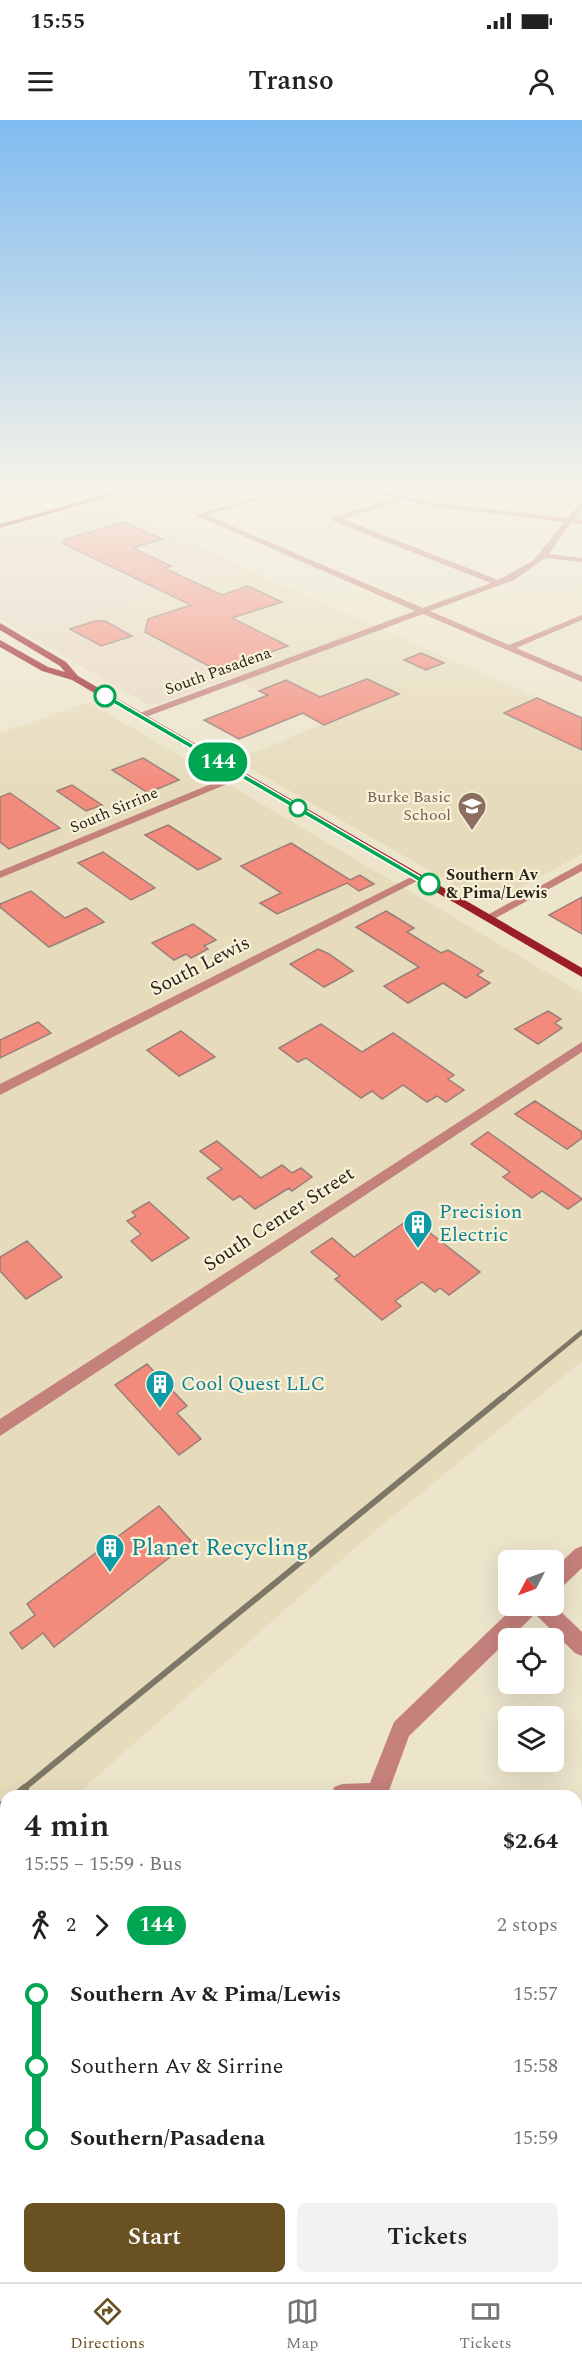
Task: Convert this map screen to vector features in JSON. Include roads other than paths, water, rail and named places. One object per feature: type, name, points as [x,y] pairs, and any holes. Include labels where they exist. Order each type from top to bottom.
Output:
[{"type":"main road","points":[[0,626],[63,664],[75,678]]},
{"type":"main road","points":[[0,633],[20,644],[34,646]]},
{"type":"main road","points":[[0,643],[45,669],[75,678],[582,973]]},
{"type":"street","points":[[371,589],[582,679]]},
{"type":"street","name":"South Pasadena","points":[[140,716],[483,589]]},
{"type":"street","points":[[508,648],[582,617]]},
{"type":"street","name":"South Sirrine","points":[[0,875],[240,775]]},
{"type":"street","points":[[488,918],[582,866]]},
{"type":"street","name":"South Lewis","points":[[0,1090],[417,877]]},
{"type":"street","name":"South Center Street","points":[[0,1428],[582,1046]]},
{"type":"street","points":[[564,1572],[582,1555]]},
{"type":"street","points":[[380,1790],[402,1729],[519,1616]]},
{"type":"street","points":[[551,1616],[582,1646]]},
{"type":"railway","points":[[502,1398],[582,1332]]},
{"type":"railway","points":[[23,1789],[504,1396]]},
{"type":"place","name":"Burke Basic School","points":[[472,832]]},
{"type":"place","name":"Southern Av & Pima/Lewis","points":[[429,884]]},
{"type":"place","name":"Precision Electric","points":[[418,1250]]},
{"type":"place","name":"Cool Quest LLC","points":[[160,1410]]},
{"type":"place","name":"Planet Recycling","points":[[110,1574]]}]
